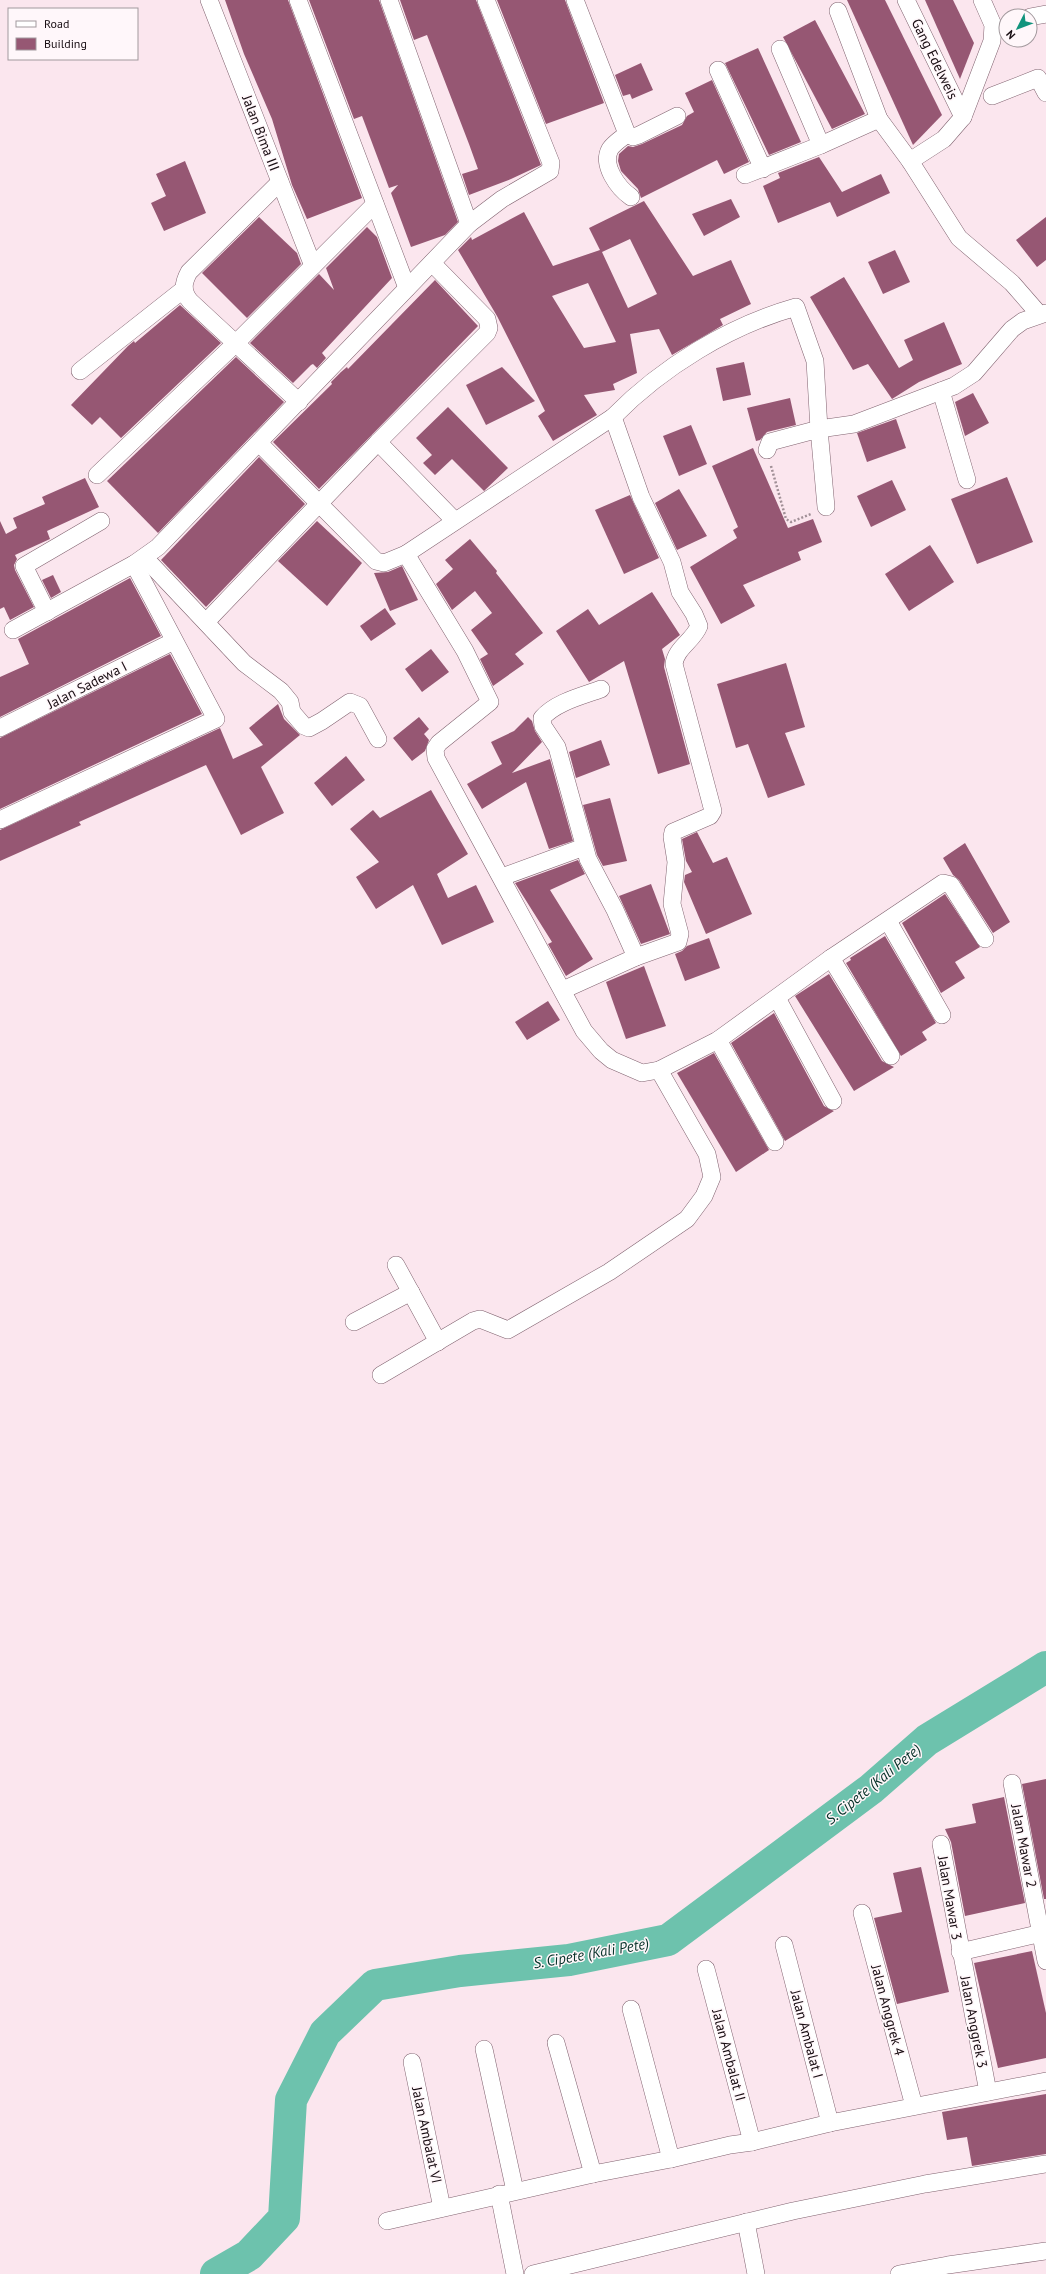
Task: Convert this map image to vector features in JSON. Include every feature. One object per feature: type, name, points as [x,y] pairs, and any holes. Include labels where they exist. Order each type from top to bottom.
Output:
[{"type":"street","name":"Jalan Bima III","points":[[209,0],[312,266]]},
{"type":"street","points":[[298,0],[407,288]]},
{"type":"street","points":[[389,0],[469,224]]},
{"type":"street","points":[[13,630],[139,561],[158,547],[469,224],[502,199],[549,172],[551,168],[486,0]]},
{"type":"street","points":[[575,0],[627,134],[633,137],[639,135],[677,116]]},
{"type":"street","name":"Gang Edelweis","points":[[906,0],[963,117]]},
{"type":"street","points":[[982,0],[998,20]]},
{"type":"street","points":[[767,450],[770,442],[819,429],[854,424],[941,391],[974,373],[1012,329],[1043,313],[1012,283],[959,238],[910,161],[879,119],[838,12]]},
{"type":"street","points":[[910,161],[944,139],[963,117],[998,28]]},
{"type":"street","points":[[780,49],[821,145]]},
{"type":"street","points":[[718,70],[763,169]]},
{"type":"street","points":[[992,96],[1038,78],[1046,93]]},
{"type":"street","points":[[746,175],[821,145],[879,119]]},
{"type":"street","points":[[627,134],[611,147],[608,159],[612,175],[622,191],[631,197]]},
{"type":"street","points":[[280,182],[189,272],[184,282],[184,289],[190,301],[299,402]]},
{"type":"street","points":[[97,475],[236,343],[375,204]]},
{"type":"street","points":[[206,622],[378,442],[487,333],[489,328],[487,320],[432,262]]},
{"type":"street","points":[[80,371],[184,289]]},
{"type":"street","points":[[259,443],[376,561],[384,563],[406,554],[613,417],[630,400],[673,367],[733,331],[766,316],[796,307],[814,361],[826,508]]},
{"type":"street","points":[[941,391],[968,480]]},
{"type":"street","points":[[563,990],[636,957],[676,944],[680,939],[672,904],[676,862],[672,837],[673,832],[710,816],[714,810],[674,664],[675,656],[696,635],[699,626],[694,614],[680,592],[672,562],[641,497],[613,417]]},
{"type":"street","points":[[378,442],[455,521]]},
{"type":"street","points":[[47,612],[24,566],[101,521]]},
{"type":"street","points":[[406,554],[464,651],[489,698],[489,704],[439,743],[435,752],[436,758],[502,877],[584,1031],[601,1051],[612,1060],[642,1073],[659,1070],[718,1040],[831,958],[888,921],[939,885],[948,883],[951,885],[985,939]]},
{"type":"street","points":[[139,561],[206,622],[244,663],[281,691],[290,702],[292,712],[304,726],[309,728],[350,702],[360,706],[378,739]]},
{"type":"street","points":[[0,820],[216,719],[174,641],[139,561]]},
{"type":"street","name":"Jalan Sadewa I","points":[[0,728],[174,641]]},
{"type":"street","points":[[601,689],[562,704],[547,713],[542,718],[543,726],[557,747],[588,859],[615,910],[636,957]]},
{"type":"street","points":[[502,877],[584,847]]},
{"type":"street","points":[[888,921],[942,1015]]},
{"type":"street","points":[[831,958],[891,1056]]},
{"type":"street","points":[[777,998],[833,1101]]},
{"type":"street","points":[[718,1040],[775,1142]]},
{"type":"street","points":[[382,1375],[473,1321],[480,1319],[508,1330],[609,1272],[687,1219],[704,1196],[712,1177],[707,1154],[659,1070]]},
{"type":"street","points":[[396,1265],[438,1342]]},
{"type":"street","points":[[354,1322],[411,1292]]},
{"type":"street","name":"Jalan Mawar 2","points":[[1012,1783],[1044,1933],[1046,1961]]},
{"type":"street","name":"Jalan Mawar 3","points":[[941,1844],[960,1952]]},
{"type":"street","name":"Jalan Anggrek 4","points":[[862,1913],[914,2106]]},
{"type":"street","points":[[960,1952],[1044,1933]]},
{"type":"street","name":"Jalan Ambalat I","points":[[784,1946],[830,2123]]},
{"type":"street","name":"Jalan Anggrek 3","points":[[960,1952],[988,2092]]},
{"type":"street","name":"Jalan Ambalat II","points":[[706,1969],[752,2142]]},
{"type":"street","points":[[631,2008],[671,2159]]},
{"type":"street","points":[[556,2043],[592,2174]]},
{"type":"street","points":[[484,2049],[507,2192],[515,2274]]},
{"type":"street","name":"Jalan Ambalat VI","points":[[412,2062],[442,2208]]},
{"type":"street","points":[[387,2221],[507,2192],[671,2159],[730,2145],[752,2142],[830,2123],[1046,2081]]},
{"type":"street","points":[[533,2274],[793,2211],[926,2184],[1046,2164]]},
{"type":"street","points":[[746,2222],[756,2274]]},
{"type":"street","points":[[900,2274],[948,2265],[1046,2251]]},
{"type":"path","points":[[767,450],[786,519],[791,522],[826,508]]},
{"type":"building","points":[[225,0],[288,0],[362,198],[307,219],[292,185],[272,119],[244,54]]},
{"type":"building","points":[[309,0],[379,0],[458,222],[445,235],[411,247],[391,193],[398,185],[389,188],[362,116],[354,119]]},
{"type":"building","points":[[400,0],[476,0],[541,165],[511,179],[469,195],[462,174],[478,169],[427,35],[414,40]]},
{"type":"building","points":[[497,0],[565,0],[604,103],[546,124]]},
{"type":"building","points":[[847,0],[885,0],[942,115],[913,145]]},
{"type":"building","points":[[925,0],[953,0],[974,43],[960,79]]},
{"type":"building","points":[[815,20],[865,114],[832,129],[783,37]]},
{"type":"building","points":[[758,48],[801,142],[769,155],[725,63]]},
{"type":"building","points":[[641,63],[653,90],[632,99],[630,94],[623,96],[615,75]]},
{"type":"building","points":[[712,80],[749,162],[724,174],[717,160],[641,198],[638,189],[621,171],[618,161],[619,154],[628,146],[633,147],[642,144],[682,125],[687,116],[694,112],[685,93]]},
{"type":"building","points":[[819,157],[842,192],[881,174],[890,193],[837,217],[830,202],[778,223],[763,186],[780,178],[778,173]]},
{"type":"building","points":[[185,161],[206,213],[164,231],[151,203],[166,196],[156,174]]},
{"type":"building","points":[[731,199],[740,217],[704,236],[692,214]]},
{"type":"building","points":[[644,201],[693,276],[731,260],[751,304],[720,319],[723,325],[672,355],[659,329],[630,334],[637,373],[613,384],[615,390],[584,395],[597,415],[553,441],[538,416],[545,411],[497,316],[458,250],[471,237],[472,240],[524,212],[553,266],[600,250],[589,228]],"holes":[[[630,239],[657,294],[628,308],[602,252]],[[588,283],[616,342],[584,348],[552,296]]]},
{"type":"building","points":[[259,217],[297,253],[301,264],[247,318],[202,273]]},
{"type":"building","points":[[1046,217],[1046,260],[1037,267],[1016,240]]},
{"type":"building","points":[[367,227],[377,237],[392,278],[322,353],[326,358],[317,368],[313,364],[311,365],[293,383],[250,343],[319,274],[334,290],[326,268]]},
{"type":"building","points":[[895,250],[910,282],[883,294],[868,262]]},
{"type":"building","points":[[844,277],[899,368],[913,360],[904,340],[944,322],[962,364],[919,382],[892,399],[868,364],[853,370],[810,297]]},
{"type":"building","points":[[435,280],[478,326],[319,489],[273,442],[332,384],[331,382],[341,372],[347,367],[348,369]]},
{"type":"building","points":[[180,305],[221,343],[121,438],[100,417],[92,425],[71,405],[128,346],[134,341],[135,343]]},
{"type":"building","points":[[236,357],[284,402],[158,533],[107,481]]},
{"type":"building","points":[[744,362],[751,395],[723,401],[716,368]]},
{"type":"building","points":[[502,367],[535,401],[486,425],[466,385]]},
{"type":"building","points":[[973,393],[989,423],[965,436],[955,402]]},
{"type":"building","points":[[790,398],[796,425],[767,432],[760,440],[756,441],[747,408]]},
{"type":"building","points":[[448,407],[508,468],[484,491],[452,459],[435,475],[423,463],[432,455],[416,438]]},
{"type":"building","points":[[896,419],[906,448],[867,462],[857,433]]},
{"type":"building","points":[[691,425],[707,464],[679,476],[663,436]]},
{"type":"building","points":[[753,448],[788,528],[813,519],[822,542],[798,552],[801,560],[743,585],[755,606],[721,624],[690,567],[737,538],[733,530],[738,527],[712,466]]},
{"type":"building","points":[[259,457],[305,504],[206,607],[161,560]]},
{"type":"building","points":[[1007,477],[1033,542],[977,564],[951,499]]},
{"type":"building","points":[[85,478],[99,507],[47,531],[50,539],[15,555],[17,559],[14,565],[15,570],[34,607],[10,620],[4,607],[0,609],[0,521],[6,534],[17,528],[13,518],[45,504],[42,497]]},
{"type":"building","points":[[892,480],[906,510],[871,527],[857,496]]},
{"type":"building","points":[[679,489],[707,536],[677,550],[655,503]]},
{"type":"building","points":[[630,495],[659,558],[624,574],[595,510]]},
{"type":"building","points":[[317,521],[362,563],[327,606],[278,561]]},
{"type":"building","points":[[470,539],[497,571],[496,573],[543,633],[515,654],[524,664],[493,686],[480,659],[488,654],[471,630],[492,613],[475,591],[452,610],[436,584],[453,569],[445,560]]},
{"type":"building","points":[[930,545],[954,582],[909,611],[885,574]]},
{"type":"building","points":[[402,566],[418,600],[390,611],[374,573],[388,572]]},
{"type":"building","points":[[53,575],[61,592],[51,598],[42,580]]},
{"type":"building","points":[[130,578],[161,636],[0,717],[0,677],[29,664],[18,639]]},
{"type":"building","points":[[652,592],[680,635],[662,649],[665,659],[664,667],[690,764],[658,774],[624,661],[589,682],[556,631],[588,609],[599,625]]},
{"type":"building","points":[[385,608],[396,624],[371,641],[360,626]]},
{"type":"building","points":[[431,649],[449,672],[422,692],[405,669]]},
{"type":"building","points":[[170,654],[202,714],[0,809],[0,738]]},
{"type":"building","points":[[786,663],[805,727],[785,733],[805,785],[768,798],[748,744],[736,748],[717,684]]},
{"type":"building","points":[[278,704],[284,719],[300,735],[261,767],[284,813],[241,835],[206,765],[79,822],[81,825],[0,861],[0,830],[220,728],[233,759],[263,745],[249,728]]},
{"type":"building","points":[[419,717],[429,729],[424,734],[429,740],[425,751],[412,761],[393,738]]},
{"type":"building","points":[[528,717],[532,721],[535,731],[542,742],[512,773],[550,759],[573,841],[549,849],[526,782],[482,809],[467,784],[502,764],[491,742],[514,731]]},
{"type":"building","points":[[601,740],[610,765],[576,778],[569,752]]},
{"type":"building","points":[[346,756],[365,780],[332,806],[314,783]]},
{"type":"building","points":[[431,790],[468,854],[437,874],[448,898],[476,885],[494,922],[442,945],[413,885],[376,909],[356,877],[379,862],[350,829],[373,810],[380,818]]},
{"type":"building","points":[[610,798],[627,861],[603,866],[597,855],[583,805]]},
{"type":"building","points":[[697,832],[713,863],[727,857],[752,914],[706,934],[684,882],[685,875],[692,872],[686,861],[682,839]]},
{"type":"building","points":[[965,843],[1010,922],[993,933],[943,858]]},
{"type":"building","points":[[578,860],[585,874],[550,890],[593,959],[566,976],[548,944],[552,942],[515,883]]},
{"type":"building","points":[[651,884],[670,934],[641,944],[619,896]]},
{"type":"building","points":[[945,894],[980,947],[955,962],[965,978],[941,993],[902,923]]},
{"type":"building","points":[[885,936],[936,1023],[922,1032],[927,1040],[901,1056],[846,963],[851,960],[850,958]]},
{"type":"building","points":[[709,938],[720,968],[685,981],[675,954],[682,951],[687,946]]},
{"type":"building","points":[[644,966],[666,1026],[626,1039],[606,982]]},
{"type":"building","points":[[829,974],[882,1061],[894,1067],[854,1091],[795,996]]},
{"type":"building","points":[[548,1001],[560,1020],[527,1040],[515,1022]]},
{"type":"building","points":[[774,1013],[824,1106],[834,1111],[785,1141],[731,1043]]},
{"type":"building","points":[[714,1053],[769,1150],[736,1172],[677,1073]]},
{"type":"building","points":[[1046,1779],[1046,1899],[1044,1899],[1022,1784]]},
{"type":"building","points":[[1004,1797],[1025,1903],[965,1916],[951,1842],[945,1829],[976,1823],[972,1804]]},
{"type":"building","points":[[921,1867],[949,1992],[897,2004],[874,1918],[902,1912],[893,1873]]},
{"type":"building","points":[[1032,1951],[1046,2013],[1046,2058],[998,2068],[974,1963]]},
{"type":"building","points":[[1046,2094],[1046,2154],[972,2166],[967,2137],[947,2140],[942,2112]]},
{"type":"waterway","name":"S. Cipete (Kali Pete)","points":[[216,2274],[249,2255],[284,2218],[291,2100],[325,2033],[375,1985],[460,1971],[569,1960],[668,1940],[871,1789],[927,1740],[1046,1667]]}]
